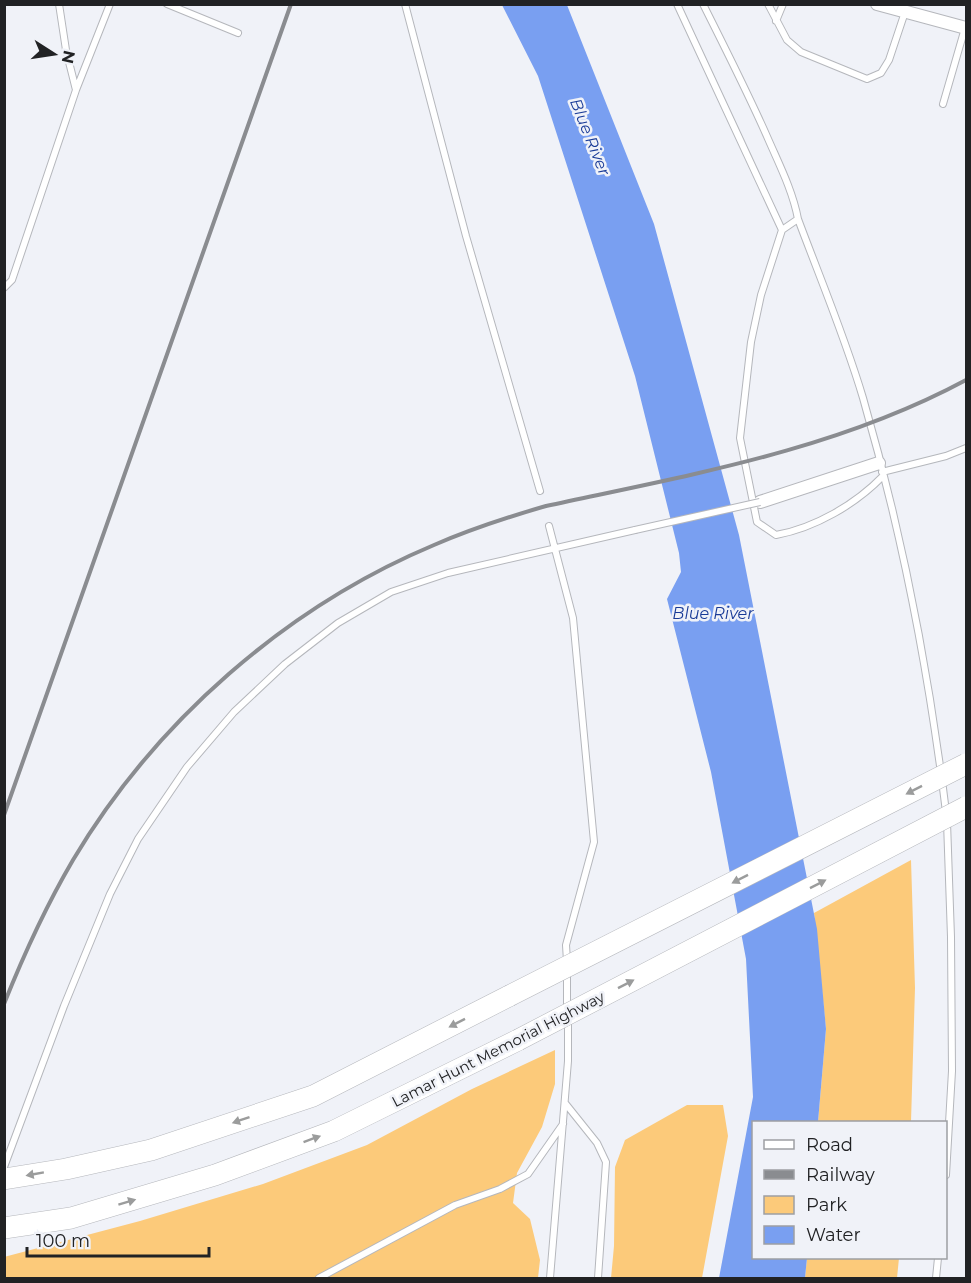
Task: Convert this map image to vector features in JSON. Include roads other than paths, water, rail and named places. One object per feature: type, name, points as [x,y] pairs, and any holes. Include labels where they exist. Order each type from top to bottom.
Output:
[{"type":"highway","points":[[4,1179],[66,1169],[151,1150],[313,1096],[966,764]]},
{"type":"highway","name":"Lamar Hunt Memorial Highway","points":[[4,1228],[71,1218],[215,1175],[334,1131],[518,1040],[966,807]]},
{"type":"street","points":[[877,4],[966,28]]},
{"type":"street","points":[[760,501],[882,470]]},
{"type":"lane","points":[[59,4],[66,50],[76,90]]},
{"type":"lane","points":[[4,288],[12,280],[76,90],[110,4]]},
{"type":"lane","points":[[167,4],[238,33]]},
{"type":"lane","points":[[405,4],[466,236],[540,491]]},
{"type":"lane","points":[[677,4],[782,230]]},
{"type":"lane","points":[[703,4],[744,85],[796,205],[798,219],[863,398],[904,564],[927,685],[947,822],[952,1071],[947,1145]]},
{"type":"lane","points":[[768,4],[787,40],[801,52],[867,79],[881,73],[889,60],[905,12]]},
{"type":"lane","points":[[776,21],[783,4]]},
{"type":"lane","points":[[943,104],[966,28]]},
{"type":"lane","points":[[798,219],[782,230],[761,295],[751,342],[740,438],[758,522],[776,535],[797,531],[840,509],[870,490],[882,470],[946,456],[966,448]]},
{"type":"lane","points":[[4,1167],[64,1006],[110,894],[138,839],[187,767],[234,712],[285,664],[339,623],[391,592],[448,573],[760,501]]},
{"type":"lane","points":[[549,526],[573,618],[594,842],[566,945],[568,1061],[550,1278]]},
{"type":"lane","points":[[565,1103],[597,1143],[606,1162],[598,1278]]},
{"type":"lane","points":[[320,1278],[455,1205],[500,1189],[528,1174],[563,1123]]},
{"type":"lane","points":[[936,1278],[938,1259]]},
{"type":"water","name":"Blue River","points":[[502,5],[567,5],[654,224],[739,535],[817,929],[826,1029],[818,1121],[752,1121],[752,1259],[807,1259],[805,1278],[719,1278],[753,1097],[746,959],[711,772],[667,599],[681,572],[679,553],[635,376],[538,76]]},
{"type":"railway","points":[[4,815],[291,4]]},
{"type":"railway","points":[[4,1004],[36,930],[73,860],[106,809],[143,761],[184,716],[229,674],[276,636],[327,601],[379,571],[434,545],[490,524],[546,506],[707,471],[814,442],[866,425],[966,380]]}]
